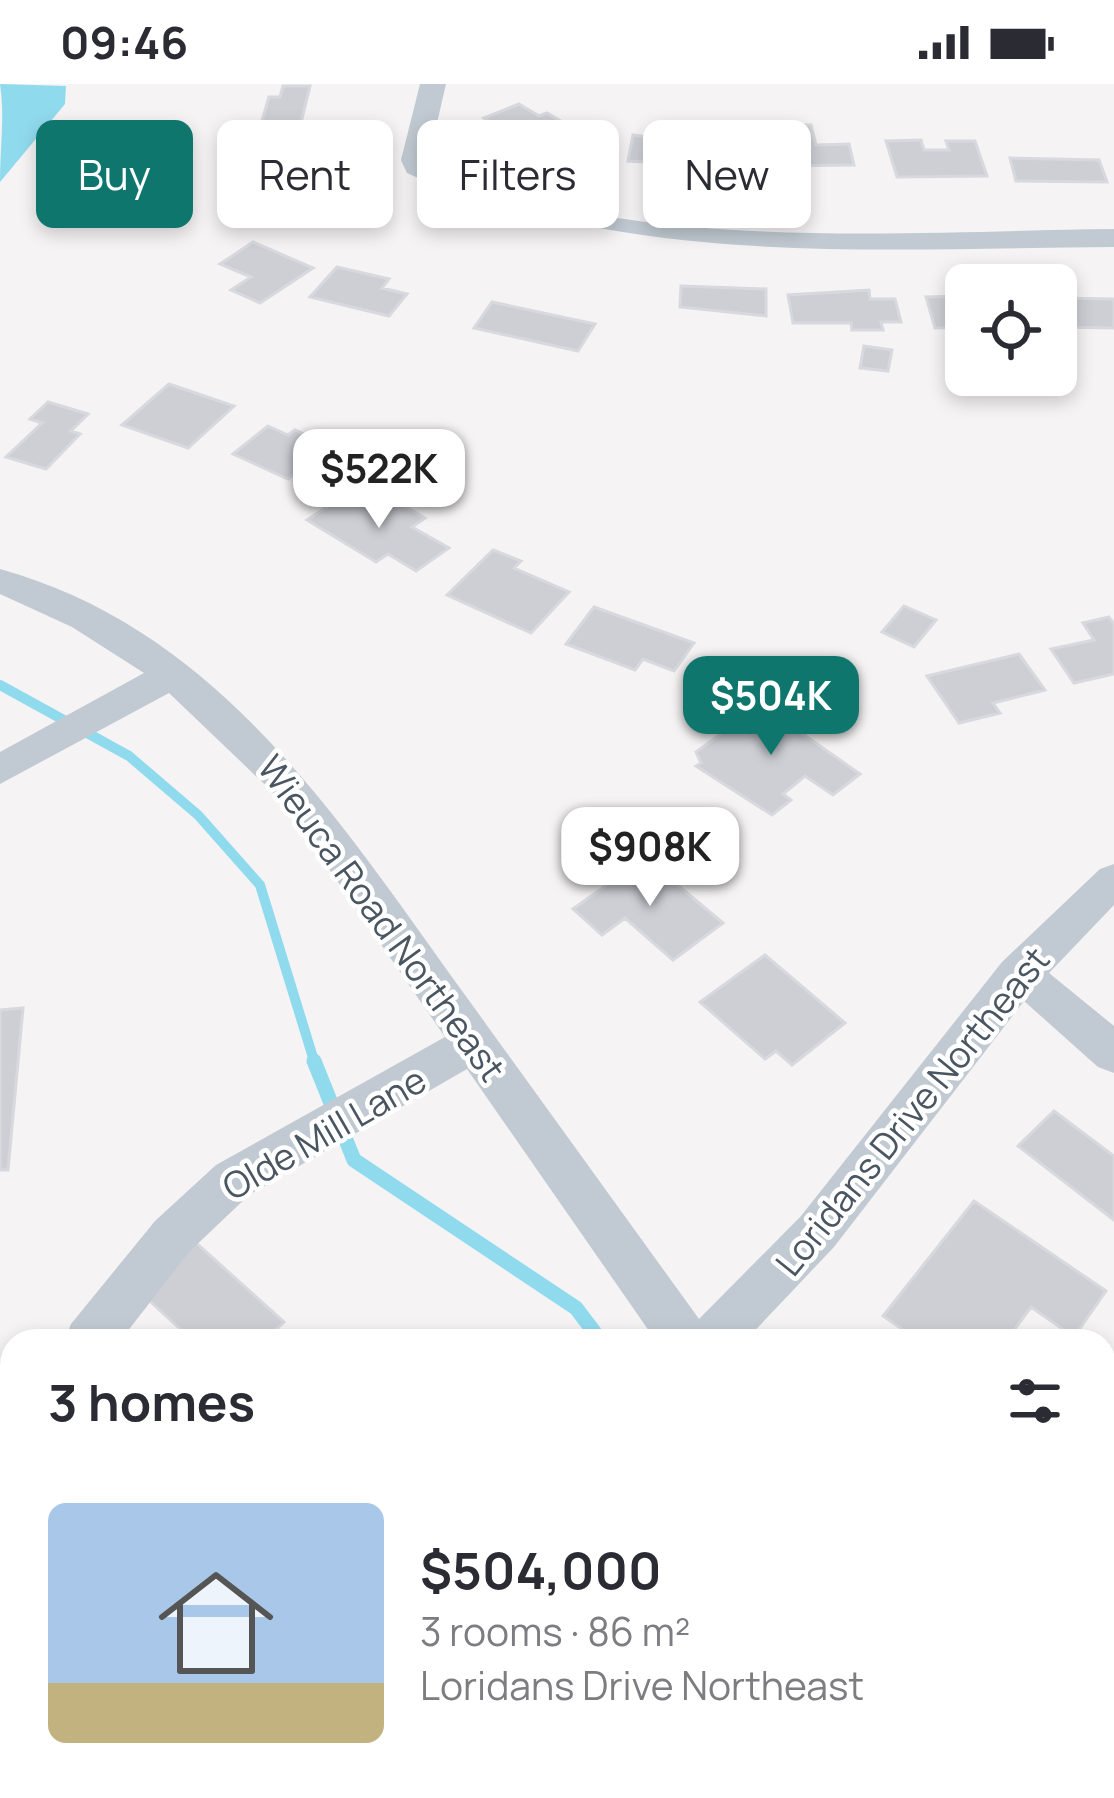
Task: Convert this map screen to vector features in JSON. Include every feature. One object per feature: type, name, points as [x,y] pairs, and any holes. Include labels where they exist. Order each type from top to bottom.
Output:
[{"type":"street","points":[[433,84],[414,160],[417,167],[535,208],[605,224],[737,236],[1114,238]]},
{"type":"street","name":"Wieuca Road Northeast","points":[[0,581],[106,628],[173,674],[239,727],[296,790],[677,1329]]},
{"type":"street","points":[[0,770],[173,674]]},
{"type":"street","name":"Loridans Drive Northeast","points":[[722,1329],[813,1242],[1017,974],[1114,880]]},
{"type":"street","points":[[1017,974],[1062,1004],[1114,1054]]},
{"type":"street","name":"Olde Mill Lane","points":[[99,1329],[202,1205],[264,1159],[426,1074],[474,1042]]},
{"type":"water","points":[[0,84],[66,86],[65,104],[52,120],[36,120],[36,139],[0,182]]},
{"type":"building","points":[[283,86],[310,86],[302,120],[262,120],[269,97],[280,97]]},
{"type":"building","points":[[519,104],[539,116],[547,113],[559,120],[487,120],[484,118]]},
{"type":"building","points":[[811,125],[816,145],[849,144],[854,165],[811,165]]},
{"type":"building","points":[[633,135],[643,136],[643,162],[628,161]]},
{"type":"building","points":[[921,140],[924,150],[949,150],[946,141],[975,141],[987,176],[897,177],[886,141]]},
{"type":"building","points":[[1010,158],[1099,160],[1107,182],[1016,181]]},
{"type":"building","points":[[253,242],[313,268],[260,303],[231,290],[251,277],[220,264]]},
{"type":"building","points":[[337,267],[389,279],[382,288],[407,294],[389,316],[310,297]]},
{"type":"building","points":[[681,286],[766,289],[766,316],[680,307]]},
{"type":"building","points":[[869,290],[870,299],[895,299],[901,322],[881,322],[883,330],[852,330],[851,323],[793,323],[788,295]]},
{"type":"building","points":[[926,297],[945,297],[945,328],[935,328]]},
{"type":"building","points":[[1077,298],[1114,299],[1114,328],[1077,327]]},
{"type":"building","points":[[492,302],[595,324],[578,351],[474,328]]},
{"type":"building","points":[[864,346],[892,350],[888,371],[860,368]]},
{"type":"building","points":[[169,384],[234,406],[188,448],[122,425]]},
{"type":"building","points":[[48,402],[88,414],[71,431],[80,434],[46,469],[6,457],[42,423],[30,419]]},
{"type":"building","points":[[268,426],[288,435],[295,430],[313,438],[306,443],[345,460],[324,477],[303,467],[288,479],[233,454]]},
{"type":"building","points":[[351,491],[380,509],[394,500],[425,518],[412,527],[449,548],[416,571],[388,554],[376,562],[307,520]]},
{"type":"building","points":[[493,550],[521,561],[514,568],[569,592],[531,633],[447,595]]},
{"type":"building","points":[[904,606],[936,620],[914,647],[882,632]]},
{"type":"building","points":[[594,607],[694,643],[674,671],[643,659],[635,670],[566,644]]},
{"type":"building","points":[[1109,617],[1114,624],[1114,674],[1074,683],[1051,649],[1094,640],[1083,623]]},
{"type":"building","points":[[1019,654],[1045,690],[993,703],[1000,713],[959,723],[927,676]]},
{"type":"building","points":[[786,700],[790,725],[860,774],[833,795],[805,776],[783,794],[791,800],[772,815],[696,766],[701,763],[696,752],[751,712],[750,702]]},
{"type":"building","points":[[645,858],[723,923],[673,960],[625,918],[602,935],[573,909]]},
{"type":"building","points":[[765,955],[845,1023],[792,1065],[776,1051],[765,1059],[700,1002]]},
{"type":"building","points":[[23,1008],[8,1170],[0,1170],[0,1010]]},
{"type":"building","points":[[1054,1111],[1114,1156],[1114,1220],[1018,1146]]},
{"type":"building","points":[[974,1201],[1106,1291],[1080,1329],[1063,1329],[1031,1307],[1015,1329],[902,1329],[883,1316]]},
{"type":"building","points":[[193,1240],[284,1322],[277,1329],[178,1329],[138,1290]]},
{"type":"waterway","points":[[0,685],[129,756],[198,815],[260,885],[314,1062]]},
{"type":"waterway","points":[[314,1062],[354,1160],[576,1308],[592,1329]]}]
